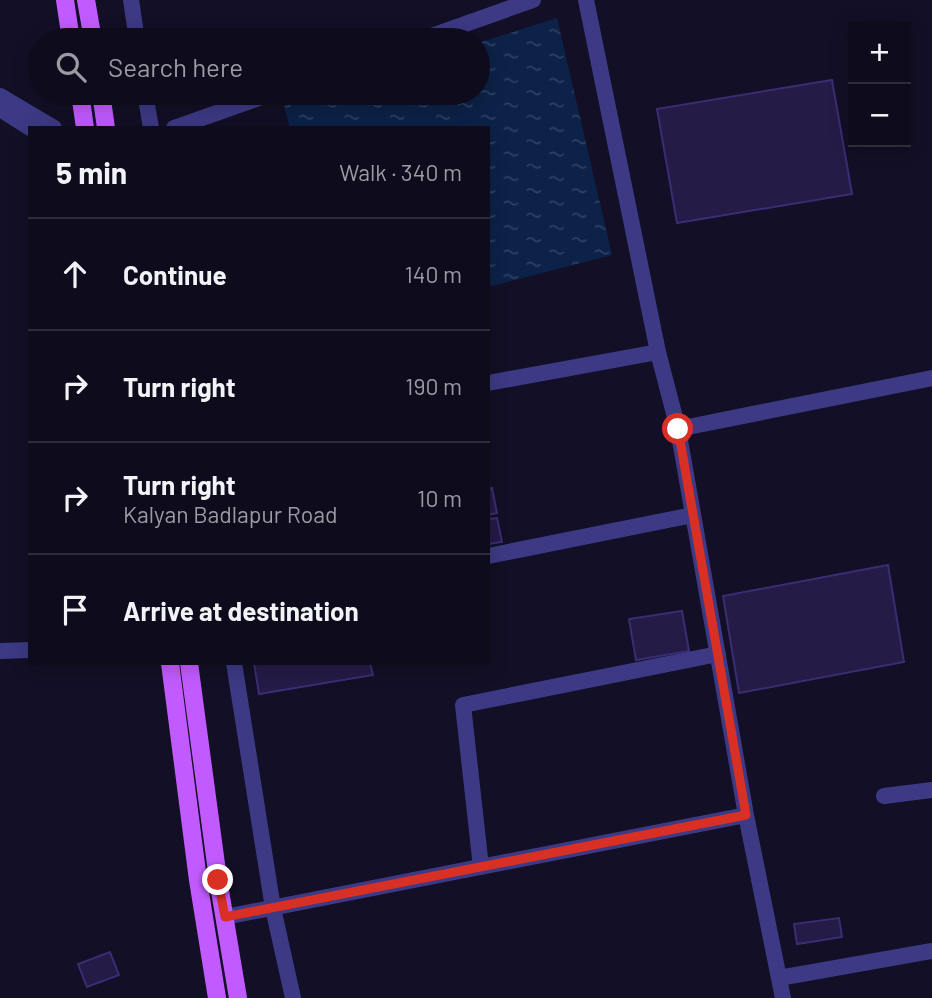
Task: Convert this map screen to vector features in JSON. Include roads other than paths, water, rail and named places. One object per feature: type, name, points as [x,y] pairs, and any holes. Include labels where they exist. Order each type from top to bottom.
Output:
[{"type":"main road","points":[[65,0],[69,28]]},
{"type":"main road","points":[[86,0],[91,28]]},
{"type":"main road","points":[[81,105],[85,126]]},
{"type":"main road","points":[[103,105],[106,126]]},
{"type":"main road","points":[[170,665],[198,880],[217,998]]},
{"type":"main road","points":[[189,665],[218,880],[238,998]]},
{"type":"main road","points":[[198,880],[218,880]]},
{"type":"street","points":[[131,0],[135,28]]},
{"type":"street","points":[[454,28],[533,0]]},
{"type":"street","points":[[586,0],[657,352],[678,429],[746,815],[783,998]]},
{"type":"street","points":[[0,96],[51,126]]},
{"type":"street","points":[[147,105],[151,126]]},
{"type":"street","points":[[180,126],[239,105]]},
{"type":"street","points":[[0,109],[28,127]]},
{"type":"street","points":[[490,383],[657,352]]},
{"type":"street","points":[[678,429],[932,378]]},
{"type":"street","points":[[490,556],[693,515]]},
{"type":"street","points":[[0,651],[28,650]]},
{"type":"street","points":[[481,867],[463,705],[718,654]]},
{"type":"street","points":[[234,665],[273,908],[293,998]]},
{"type":"street","points":[[884,796],[932,790]]},
{"type":"street","points":[[225,917],[746,815]]},
{"type":"street","points":[[779,978],[932,951]]},
{"type":"water","points":[[557,18],[612,255],[490,286],[490,126],[289,126],[284,106],[287,105],[490,105],[490,39]]}]
